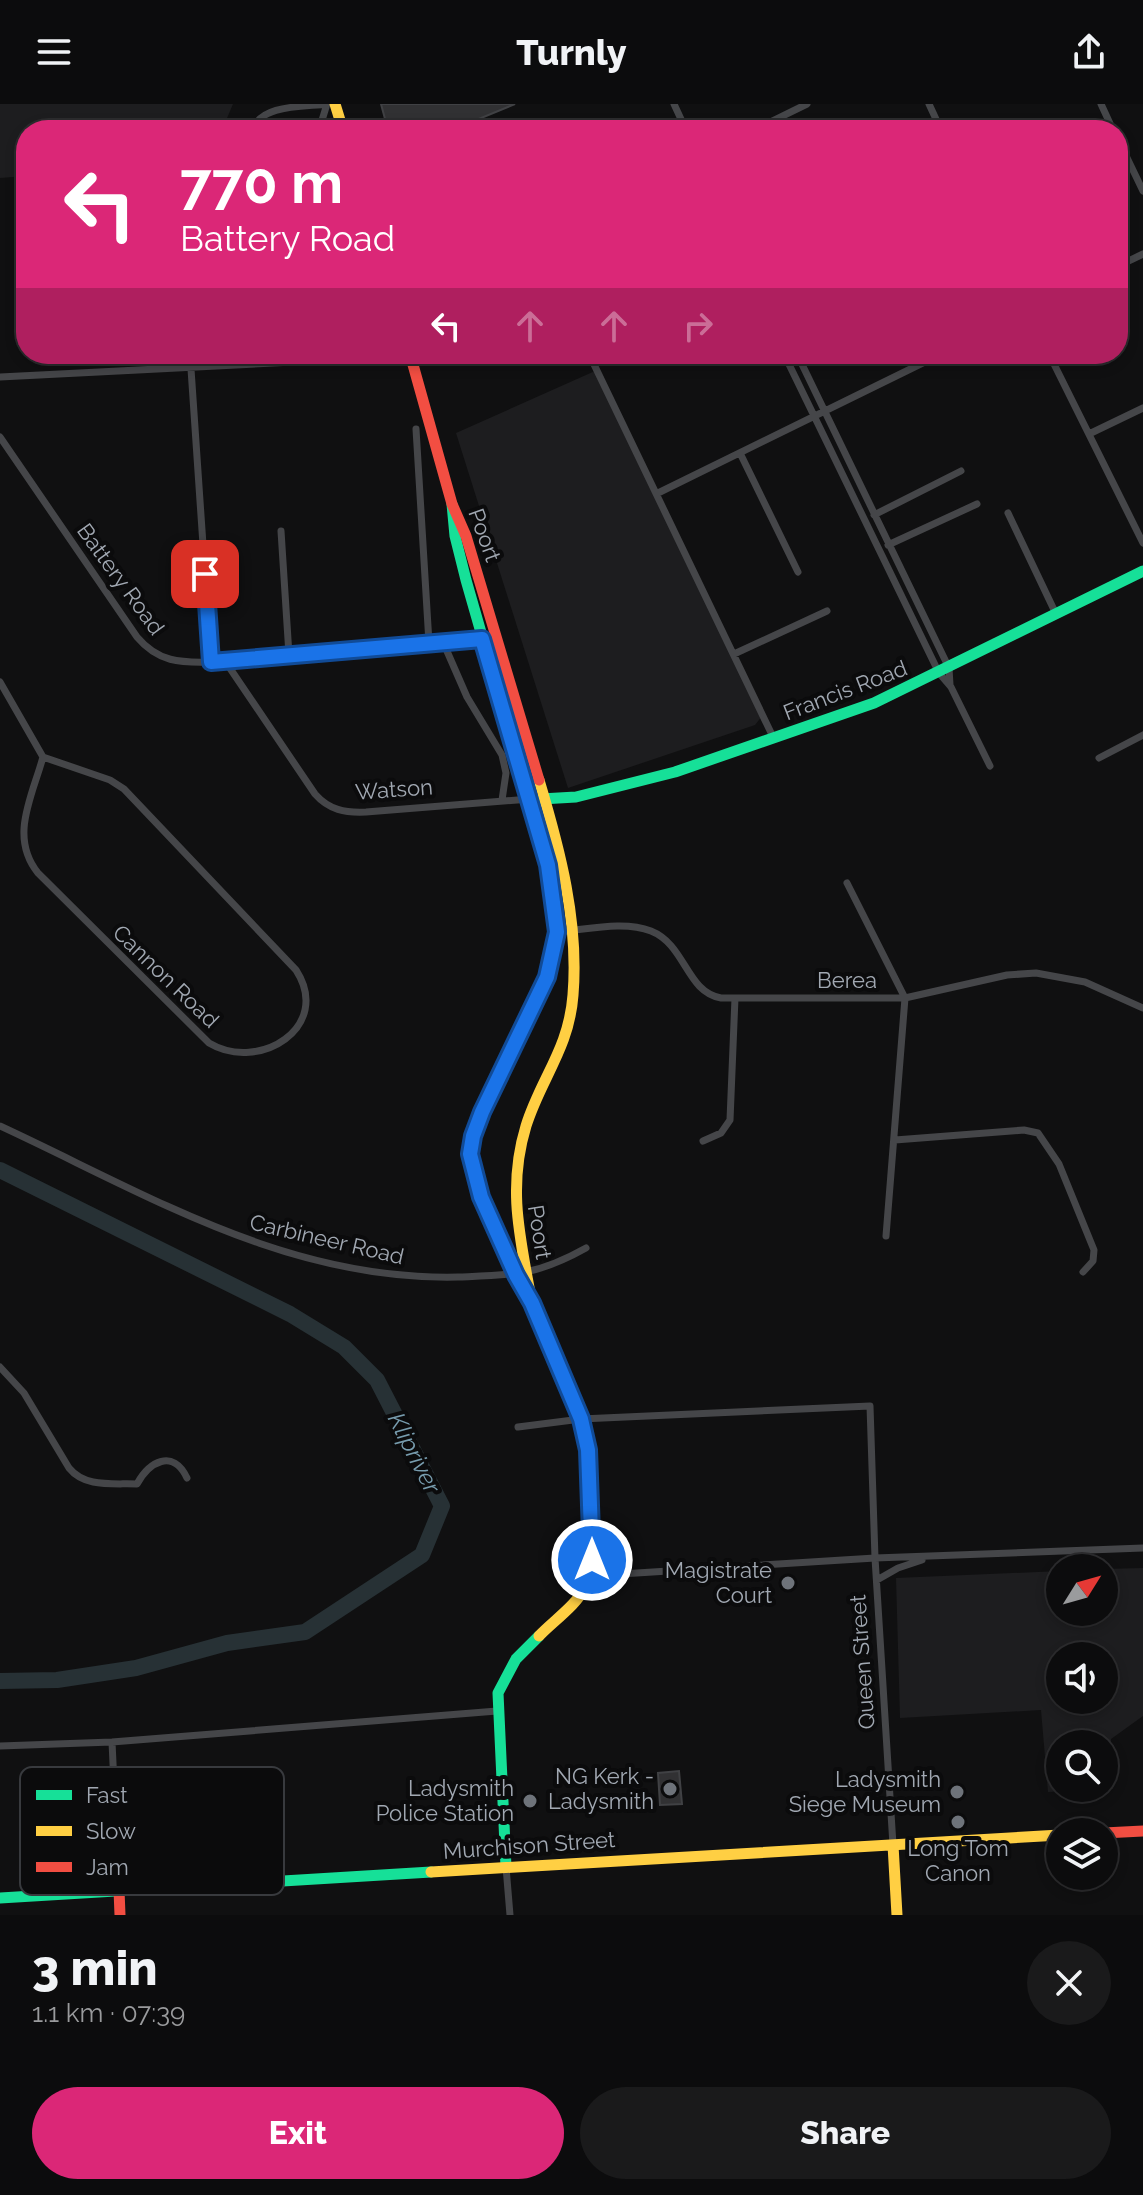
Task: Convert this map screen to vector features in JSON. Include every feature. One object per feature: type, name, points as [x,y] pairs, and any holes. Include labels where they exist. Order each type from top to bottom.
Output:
[{"type":"street","points":[[256,120],[264,113],[327,104]]},
{"type":"street","points":[[774,120],[807,104]]},
{"type":"street","points":[[1128,160],[1143,191]]},
{"type":"street","points":[[0,377],[269,364]]},
{"type":"street","points":[[413,364],[452,504]]},
{"type":"street","points":[[594,364],[774,739]]},
{"type":"street","points":[[789,364],[878,549],[944,671]]},
{"type":"street","points":[[802,364],[875,514],[951,687],[990,766]]},
{"type":"street","points":[[658,493],[920,364]]},
{"type":"street","points":[[1054,364],[1143,543]]},
{"type":"street","points":[[191,369],[211,662]]},
{"type":"street","points":[[1089,434],[1143,408]]},
{"type":"street","points":[[416,429],[429,643]]},
{"type":"street","name":"Battery Road","points":[[0,437],[144,646],[156,655],[171,661],[211,662],[496,638]]},
{"type":"street","points":[[740,453],[798,572]]},
{"type":"street","points":[[864,519],[961,471]]},
{"type":"street","name":"Poort","points":[[452,504],[466,536],[545,800],[567,888],[573,931],[573,996],[564,1045],[551,1080],[527,1123],[515,1170],[521,1275]]},
{"type":"street","name":"Poort","points":[[452,504],[455,536],[482,639],[549,869],[557,932],[541,991],[482,1112],[470,1144],[474,1178],[521,1275],[581,1419],[588,1450],[592,1498],[592,1560],[579,1598],[512,1665],[500,1687],[497,1711],[506,1867]]},
{"type":"street","points":[[878,549],[977,504]]},
{"type":"street","points":[[1008,513],[1056,614]]},
{"type":"street","points":[[281,531],[289,655]]},
{"type":"street","name":"Francis Road","points":[[545,800],[576,797],[623,786],[774,739],[874,703],[1143,571]]},
{"type":"street","points":[[734,654],[827,611]]},
{"type":"street","points":[[443,642],[467,697],[502,755],[506,773],[502,800]]},
{"type":"street","name":"Watson","points":[[225,661],[315,794],[332,808],[366,812],[502,800],[545,800]]},
{"type":"street","points":[[0,682],[43,757]]},
{"type":"street","points":[[1099,758],[1143,735]]},
{"type":"street","name":"Cannon Road","points":[[43,757],[110,780],[124,789],[296,970],[305,987],[306,1002],[300,1024],[290,1036],[267,1050],[251,1053],[233,1053],[209,1043],[38,873],[26,857],[22,840],[43,757]]},
{"type":"street","points":[[847,883],[905,998],[886,1236]]},
{"type":"street","name":"Berea","points":[[557,932],[623,927],[650,930],[678,952],[700,990],[714,997],[905,998],[1007,975],[1036,973],[1094,985],[1143,1008]]},
{"type":"street","points":[[703,1141],[721,1133],[730,1120],[735,998]]},
{"type":"street","name":"Carbineer Road","points":[[0,1126],[221,1231],[262,1246],[400,1276],[521,1275]]},
{"type":"street","points":[[895,1140],[1024,1130],[1038,1133],[1059,1164],[1094,1250],[1093,1261],[1083,1272]]},
{"type":"street","points":[[521,1275],[555,1265],[586,1248]]},
{"type":"street","points":[[0,1367],[24,1393],[73,1473],[92,1482],[137,1484],[146,1468],[156,1461],[169,1462],[183,1469],[187,1478]]},
{"type":"street","name":"Queen Street","points":[[581,1419],[870,1406],[875,1558],[897,1915]]},
{"type":"street","points":[[518,1427],[581,1419]]},
{"type":"street","points":[[589,1576],[875,1558],[1143,1548]]},
{"type":"street","points":[[877,1580],[898,1568],[935,1557]]},
{"type":"street","points":[[0,1746],[112,1742],[497,1711]]},
{"type":"street","points":[[112,1742],[113,1767]]},
{"type":"street","points":[[1118,1832],[1143,1831]]},
{"type":"street","name":"Murchison Street","points":[[284,1880],[1046,1836]]},
{"type":"street","points":[[506,1867],[510,1915]]},
{"type":"street","name":"Murchison Street","points":[[0,1898],[45,1895]]},
{"type":"street","points":[[119,1895],[120,1915]]},
{"type":"shaded area","points":[[0,104],[233,104],[226,120],[16,120],[16,177],[0,178]]},
{"type":"shaded area","points":[[595,371],[762,716],[755,725],[568,788],[456,433]]},
{"type":"shaded area","points":[[1143,1568],[1143,1716],[1118,1734],[1118,1730],[1046,1730],[1046,1769],[1041,1710],[900,1718],[896,1578],[1046,1572],[1046,1626],[1118,1626],[1118,1569]]},
{"type":"building","points":[[381,104],[515,104],[476,120],[385,120]]},
{"type":"building","name":"NG Kerk - Ladysmith","points":[[679,1771],[682,1804],[660,1805],[658,1773]]},
{"type":"waterway","name":"Klipriver","points":[[0,1170],[290,1314],[344,1347],[377,1380],[442,1506],[422,1555],[305,1632],[227,1643],[136,1668],[57,1680],[0,1681]]},
{"type":"traffic: fast","points":[[452,504],[455,536],[466,580],[529,800]]},
{"type":"traffic: fast","points":[[541,799],[576,797],[675,772],[874,703],[1143,571]]},
{"type":"traffic: fast","points":[[506,1867],[498,1693],[516,1659],[539,1636]]},
{"type":"traffic: fast","points":[[284,1881],[431,1872]]},
{"type":"traffic: fast","points":[[0,1898],[50,1895]]},
{"type":"traffic: slow","points":[[335,104],[340,120]]},
{"type":"traffic: slow","points":[[530,1293],[519,1229],[517,1169],[532,1109],[566,1032],[574,968],[566,886],[539,780]]},
{"type":"traffic: slow","points":[[473,1135],[473,1158],[482,1202],[533,1305],[566,1382],[582,1433],[591,1486],[592,1533],[588,1579],[576,1600],[539,1636]]},
{"type":"traffic: slow","points":[[431,1872],[1046,1836]]},
{"type":"traffic: slow","points":[[893,1845],[897,1915]]},
{"type":"traffic: jam","points":[[413,364],[452,504],[466,536],[539,780]]},
{"type":"traffic: jam","points":[[473,1135],[541,991],[557,932],[548,865],[529,800]]},
{"type":"traffic: jam","points":[[1118,1832],[1143,1831]]},
{"type":"traffic: jam","points":[[119,1895],[120,1915]]},
{"type":"place","name":"Magistrate Court","points":[[788,1583]]},
{"type":"place","name":"NG Kerk - Ladysmith","points":[[670,1789]]},
{"type":"place","name":"Ladysmith Siege Museum","points":[[957,1792]]},
{"type":"place","name":"Ladysmith Police Station","points":[[530,1801]]},
{"type":"place","name":"Long Tom Canon","points":[[958,1822]]},
{"type":"route","points":[[205,574],[211,662],[482,639],[548,865],[557,932],[547,977],[482,1112],[470,1144],[471,1165],[481,1197],[532,1303],[581,1419],[588,1450],[592,1498],[592,1560]]}]
